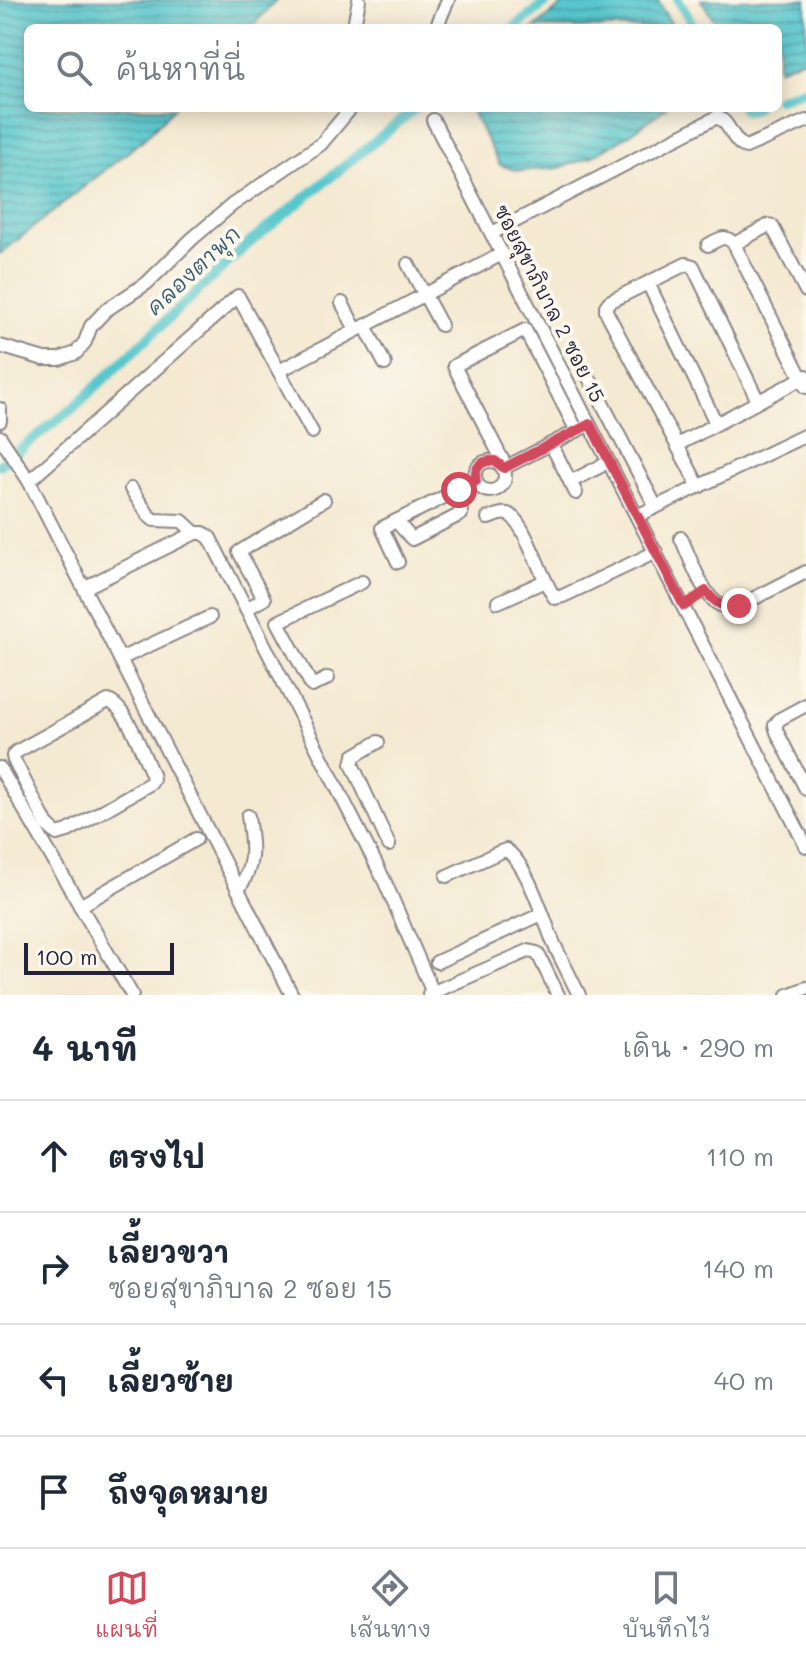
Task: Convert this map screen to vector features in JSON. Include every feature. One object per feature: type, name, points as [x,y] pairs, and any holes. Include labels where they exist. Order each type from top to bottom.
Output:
[{"type":"street","points":[[356,24],[359,0]]},
{"type":"street","points":[[438,24],[448,0]]},
{"type":"street","points":[[0,346],[44,359],[59,359],[76,353],[85,342],[91,326],[106,310],[147,283],[232,205],[321,144],[348,112]]},
{"type":"street","points":[[492,233],[717,117],[724,120],[738,143],[746,147],[806,121]]},
{"type":"street","name":"ซอยสุขาภิบาล 2 ซอย 15","points":[[433,120],[806,846]]},
{"type":"street","points":[[736,246],[738,242],[772,226],[806,291]]},
{"type":"street","points":[[677,445],[804,380],[736,246],[730,238],[723,237],[708,245]]},
{"type":"street","points":[[279,371],[502,254]]},
{"type":"street","points":[[408,264],[441,325]]},
{"type":"street","points":[[699,487],[606,306],[686,264],[693,266],[758,401]]},
{"type":"street","points":[[648,283],[716,423]]},
{"type":"street","points":[[29,481],[238,296],[312,432]]},
{"type":"street","points":[[342,303],[385,364]]},
{"type":"street","points":[[505,468],[495,461],[485,461],[476,472],[476,481],[482,489],[497,490],[506,477],[505,468],[454,366],[525,330],[577,431]]},
{"type":"street","points":[[587,374],[656,507]]},
{"type":"street","points":[[0,409],[0,421]]},
{"type":"street","points":[[505,468],[590,424]]},
{"type":"street","points":[[637,516],[806,435]]},
{"type":"street","points":[[4,442],[29,481],[292,995]]},
{"type":"street","points":[[551,444],[573,488],[601,466]]},
{"type":"street","points":[[398,562],[382,528],[476,481]]},
{"type":"street","points":[[131,489],[154,520],[182,521],[195,533]]},
{"type":"street","points":[[396,521],[412,539],[461,514],[459,490]]},
{"type":"street","points":[[246,609],[264,599],[239,552],[324,500]]},
{"type":"street","points":[[488,518],[505,513],[516,520],[552,595],[559,598],[656,552]]},
{"type":"street","points":[[84,588],[195,533],[203,533],[210,538],[384,880],[431,994],[528,951],[537,953],[554,943]]},
{"type":"street","points":[[681,538],[706,591],[721,606],[739,606],[806,572]]},
{"type":"street","points":[[498,602],[545,581]]},
{"type":"street","points":[[328,678],[312,686],[278,622],[362,582]]},
{"type":"street","points":[[684,606],[706,591]]},
{"type":"street","points":[[120,659],[210,617]]},
{"type":"street","points":[[272,659],[292,648]]},
{"type":"street","points":[[108,701],[117,705],[126,718],[152,774],[151,783],[68,831],[57,834],[47,825],[13,756],[108,701]]},
{"type":"street","points":[[806,705],[775,725],[806,789]]},
{"type":"street","points":[[126,718],[144,708]]},
{"type":"street","points":[[378,742],[354,756],[352,764],[389,845]]},
{"type":"street","points":[[0,768],[132,995]]},
{"type":"street","points":[[336,783],[355,772]]},
{"type":"street","points":[[238,890],[247,877],[251,863],[253,847],[248,816]]},
{"type":"street","points":[[80,906],[196,839]]},
{"type":"street","points":[[447,876],[506,850],[515,857],[579,995]]},
{"type":"street","points":[[437,962],[542,914]]},
{"type":"street","points":[[537,953],[558,995]]},
{"type":"street","points":[[788,995],[806,988]]},
{"type":"water","points":[[0,0],[277,0],[254,24],[24,24],[24,112],[170,112],[144,139],[0,254]]},
{"type":"water","points":[[569,0],[657,0],[672,24],[539,24]]},
{"type":"water","points":[[701,0],[806,0],[806,58],[782,67],[782,24],[716,24]]},
{"type":"water","points":[[472,112],[660,112],[591,157],[560,168],[518,171],[500,165]]},
{"type":"waterway","name":"คลองตาพุก","points":[[519,24],[549,0]]},
{"type":"waterway","name":"คลองตาพุก","points":[[678,0],[693,24]]},
{"type":"waterway","name":"คลองตาพุก","points":[[782,98],[806,89]]},
{"type":"waterway","name":"คลองตาพุก","points":[[0,465],[73,408],[248,244],[411,112]]},
{"type":"route","points":[[459,490],[476,481],[478,467],[485,461],[495,461],[504,468],[590,424],[684,606],[706,591],[721,606],[739,606]]}]
